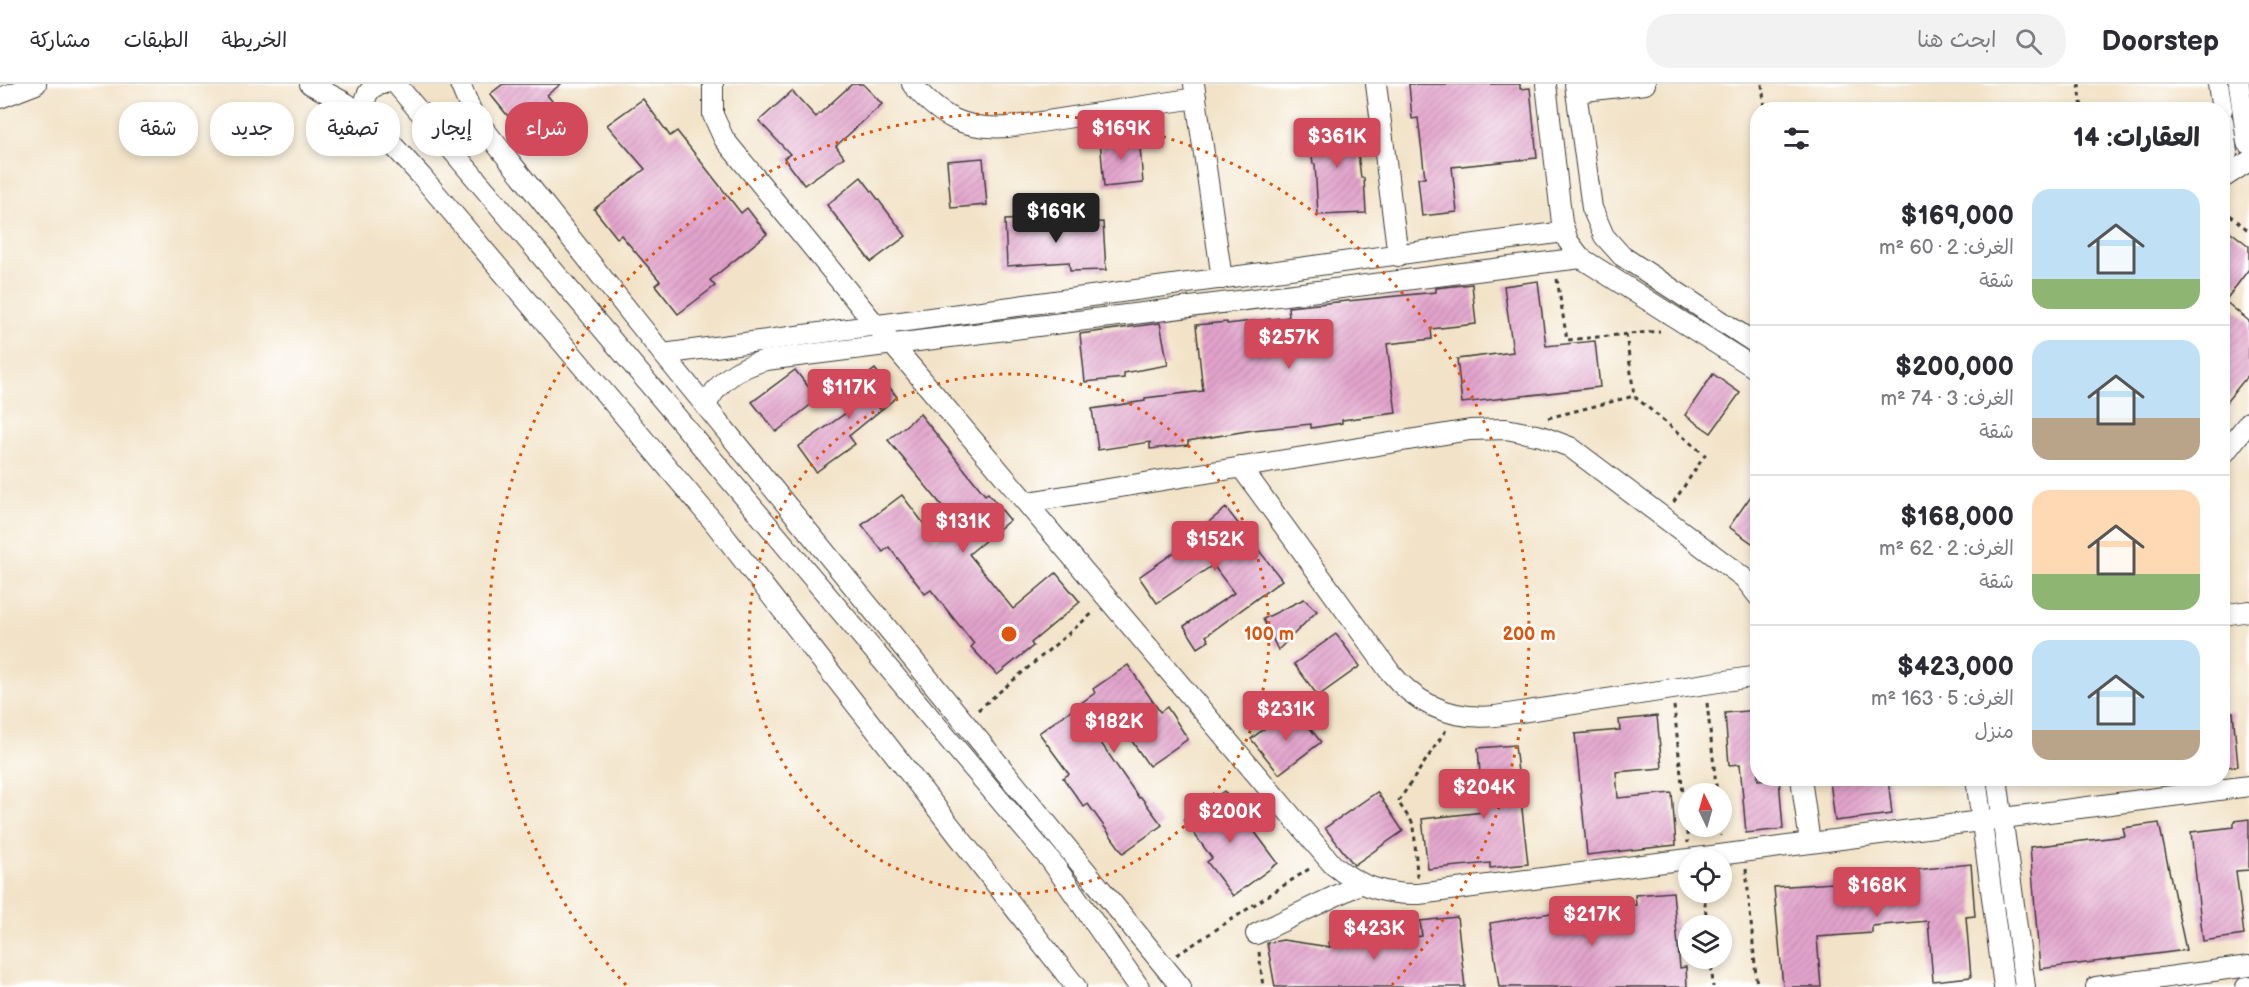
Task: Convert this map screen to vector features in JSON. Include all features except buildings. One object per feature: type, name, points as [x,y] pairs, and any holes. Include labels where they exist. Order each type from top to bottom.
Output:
[{"type":"street","points":[[0,98],[36,84]]},
{"type":"street","points":[[310,84],[344,102]]},
{"type":"street","points":[[460,84],[473,115],[663,354],[1181,987]]},
{"type":"street","points":[[712,84],[713,115],[724,139],[875,324],[1327,858],[1346,875],[1360,884],[1386,893],[1419,894],[1678,861]]},
{"type":"street","points":[[912,84],[929,104],[941,113],[981,127],[1008,127],[1195,91],[1222,279]]},
{"type":"street","points":[[1377,84],[1398,256]]},
{"type":"street","points":[[1546,84],[1564,232],[1581,258],[1750,365]]},
{"type":"street","points":[[1645,84],[1576,88],[1592,208],[1604,236],[1622,256],[1750,340]]},
{"type":"street","points":[[2218,84],[2221,102]]},
{"type":"street","points":[[2230,170],[2248,149],[2239,84]]},
{"type":"street","points":[[364,102],[370,90],[392,85],[1052,862],[1139,987]]},
{"type":"street","points":[[2230,153],[2248,149]]},
{"type":"street","points":[[400,153],[712,520],[1076,987]]},
{"type":"street","points":[[663,354],[1564,232]]},
{"type":"street","points":[[706,406],[709,398],[729,377],[753,364],[891,342],[1083,320],[1554,259],[1581,258]]},
{"type":"street","points":[[1080,298],[1083,320]]},
{"type":"street","points":[[2230,445],[2249,422]]},
{"type":"street","points":[[1028,502],[1470,430],[1506,429],[1541,436],[1570,447],[1744,578],[1750,586]]},
{"type":"street","points":[[1241,467],[1400,684],[1426,704],[1456,715],[1495,716],[1750,677]]},
{"type":"street","points":[[2230,614],[2249,611]]},
{"type":"street","points":[[1803,786],[1810,843]]},
{"type":"street","points":[[1977,786],[2004,987]]},
{"type":"street","points":[[1998,786],[2025,987]]},
{"type":"street","points":[[1732,854],[2002,819],[2165,788],[2249,786]]},
{"type":"street","points":[[1052,862],[1068,848]]},
{"type":"street","points":[[1256,934],[1360,884]]},
{"type":"street","points":[[2096,987],[2249,966]]},
{"type":"path","points":[[1762,84],[1764,102]]},
{"type":"path","points":[[2079,84],[2081,102]]},
{"type":"path","points":[[2230,215],[2249,231]]},
{"type":"path","points":[[1554,259],[1568,340],[1693,328]]},
{"type":"path","points":[[1626,334],[1634,396],[1705,455],[1664,517]]},
{"type":"path","points":[[1538,421],[1634,396]]},
{"type":"path","points":[[965,721],[1109,599]]},
{"type":"path","points":[[1706,684],[1716,783]]},
{"type":"path","points":[[1672,690],[1689,849]]},
{"type":"path","points":[[1419,894],[1414,825],[1398,802],[1456,715]]},
{"type":"path","points":[[1744,852],[1757,987]]},
{"type":"path","points":[[1162,964],[1327,858]]},
{"type":"path","points":[[1711,969],[1713,987]]}]
